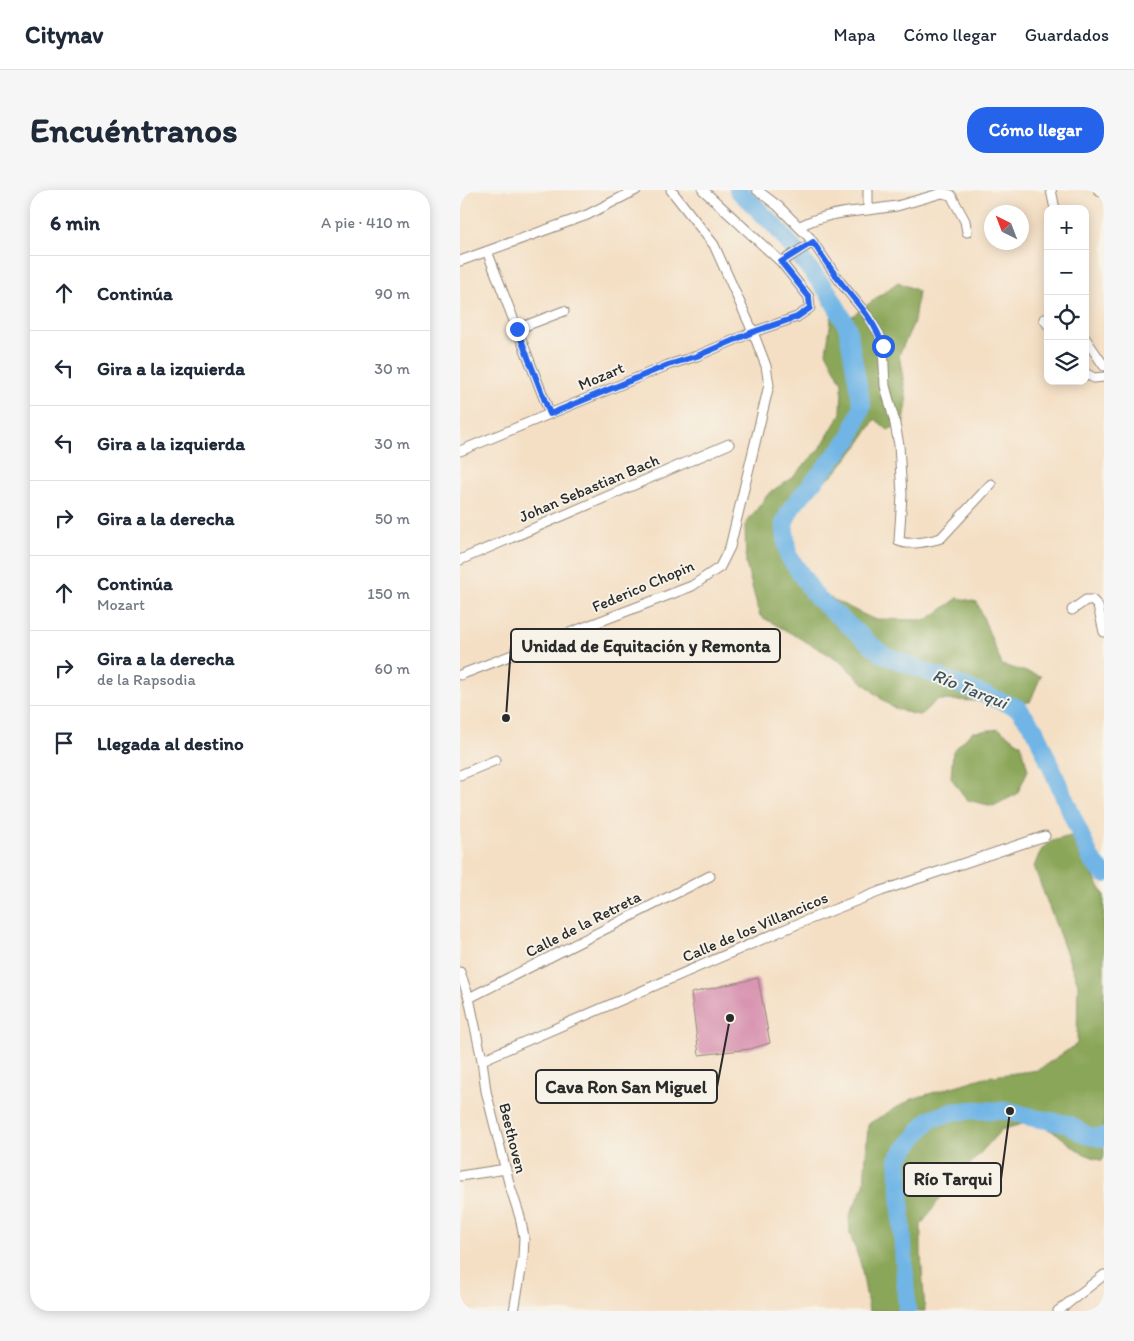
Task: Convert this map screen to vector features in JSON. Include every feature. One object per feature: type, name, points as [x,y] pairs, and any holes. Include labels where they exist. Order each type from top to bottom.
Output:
[{"type":"street","points":[[460,261],[587,215],[636,190]]},
{"type":"street","name":"Federico Chopin","points":[[460,675],[692,586],[720,568],[730,546],[769,385],[766,366],[714,245],[671,190]]},
{"type":"street","points":[[703,190],[783,262],[809,244]]},
{"type":"street","points":[[757,190],[800,226],[809,244],[868,316],[879,334],[883,346],[885,386],[899,445],[902,495],[899,541],[906,543],[932,541],[942,538],[991,484]]},
{"type":"street","points":[[868,190],[868,210]]},
{"type":"street","points":[[1051,190],[1055,205]]},
{"type":"street","points":[[800,226],[835,213],[897,206],[948,193],[951,195],[965,221],[967,232]]},
{"type":"street","points":[[487,251],[550,414]]},
{"type":"street","name":"Mozart","points":[[460,451],[668,365],[697,356],[753,332],[797,317],[810,308],[809,297],[783,262]]},
{"type":"street","points":[[517,329],[564,311]]},
{"type":"street","points":[[1086,340],[1104,366]]},
{"type":"street","points":[[1089,375],[1094,378],[1104,377]]},
{"type":"street","name":"Johan Sebastian Bach","points":[[460,560],[729,444]]},
{"type":"street","points":[[1072,610],[1086,600],[1092,600],[1098,606],[1104,632]]},
{"type":"street","points":[[460,775],[496,760]]},
{"type":"street","name":"Calle de los Villancicos","points":[[482,1060],[794,925],[881,891],[1045,836]]},
{"type":"street","name":"Calle de la Retreta","points":[[469,998],[710,876]]},
{"type":"street","name":"Beethoven","points":[[460,972],[469,998],[482,1060],[486,1091],[524,1237],[523,1258],[514,1311]]},
{"type":"street","points":[[460,1176],[506,1169]]},
{"type":"street","points":[[1058,1311],[1104,1276]]},
{"type":"green space","points":[[898,282],[918,291],[914,322],[899,355],[907,402],[904,422],[888,430],[875,419],[859,444],[832,476],[791,503],[777,536],[787,564],[809,593],[830,598],[873,619],[927,620],[958,598],[977,602],[1002,665],[1041,676],[1030,702],[937,700],[920,715],[912,714],[892,707],[837,659],[760,616],[746,564],[745,525],[769,493],[793,477],[821,447],[841,413],[842,383],[826,352],[832,314],[840,314],[847,320]]},
{"type":"green space","points":[[999,729],[1021,744],[1028,770],[1017,794],[993,806],[967,800],[951,778],[953,751],[972,732]]},
{"type":"green space","points":[[1071,836],[1104,895],[1104,1157],[1102,1161],[1080,1152],[1056,1133],[1032,1121],[1001,1130],[941,1197],[921,1225],[925,1311],[869,1311],[861,1265],[850,1234],[849,1216],[864,1186],[868,1124],[912,1099],[985,1077],[1038,1070],[1077,1044],[1078,984],[1034,867],[1046,845]]},
{"type":"building","points":[[758,978],[770,1043],[750,1049],[699,1055],[691,993]]},
{"type":"waterway","points":[[738,190],[776,227],[828,292],[847,326],[862,406],[850,438],[792,507],[784,523],[788,555],[817,598],[882,654],[1018,708],[1035,730],[1091,859],[1104,874]]},
{"type":"waterway","name":"Río Tarqui","points":[[907,1311],[898,1158],[929,1120],[952,1112],[975,1110],[1010,1111],[1034,1118],[1068,1124],[1086,1135],[1100,1138],[1104,1136]]},
{"type":"place","name":"Unidad de Equitación y Remonta","points":[[506,718]]},
{"type":"place","name":"Cava Ron San Miguel","points":[[730,1018]]},
{"type":"place","name":"Río Tarqui","points":[[1010,1111]]},
{"type":"route","points":[[517,329],[550,414],[668,365],[697,356],[753,332],[797,317],[810,308],[809,297],[781,262],[813,242],[841,283],[868,316],[879,334],[883,346]]}]
